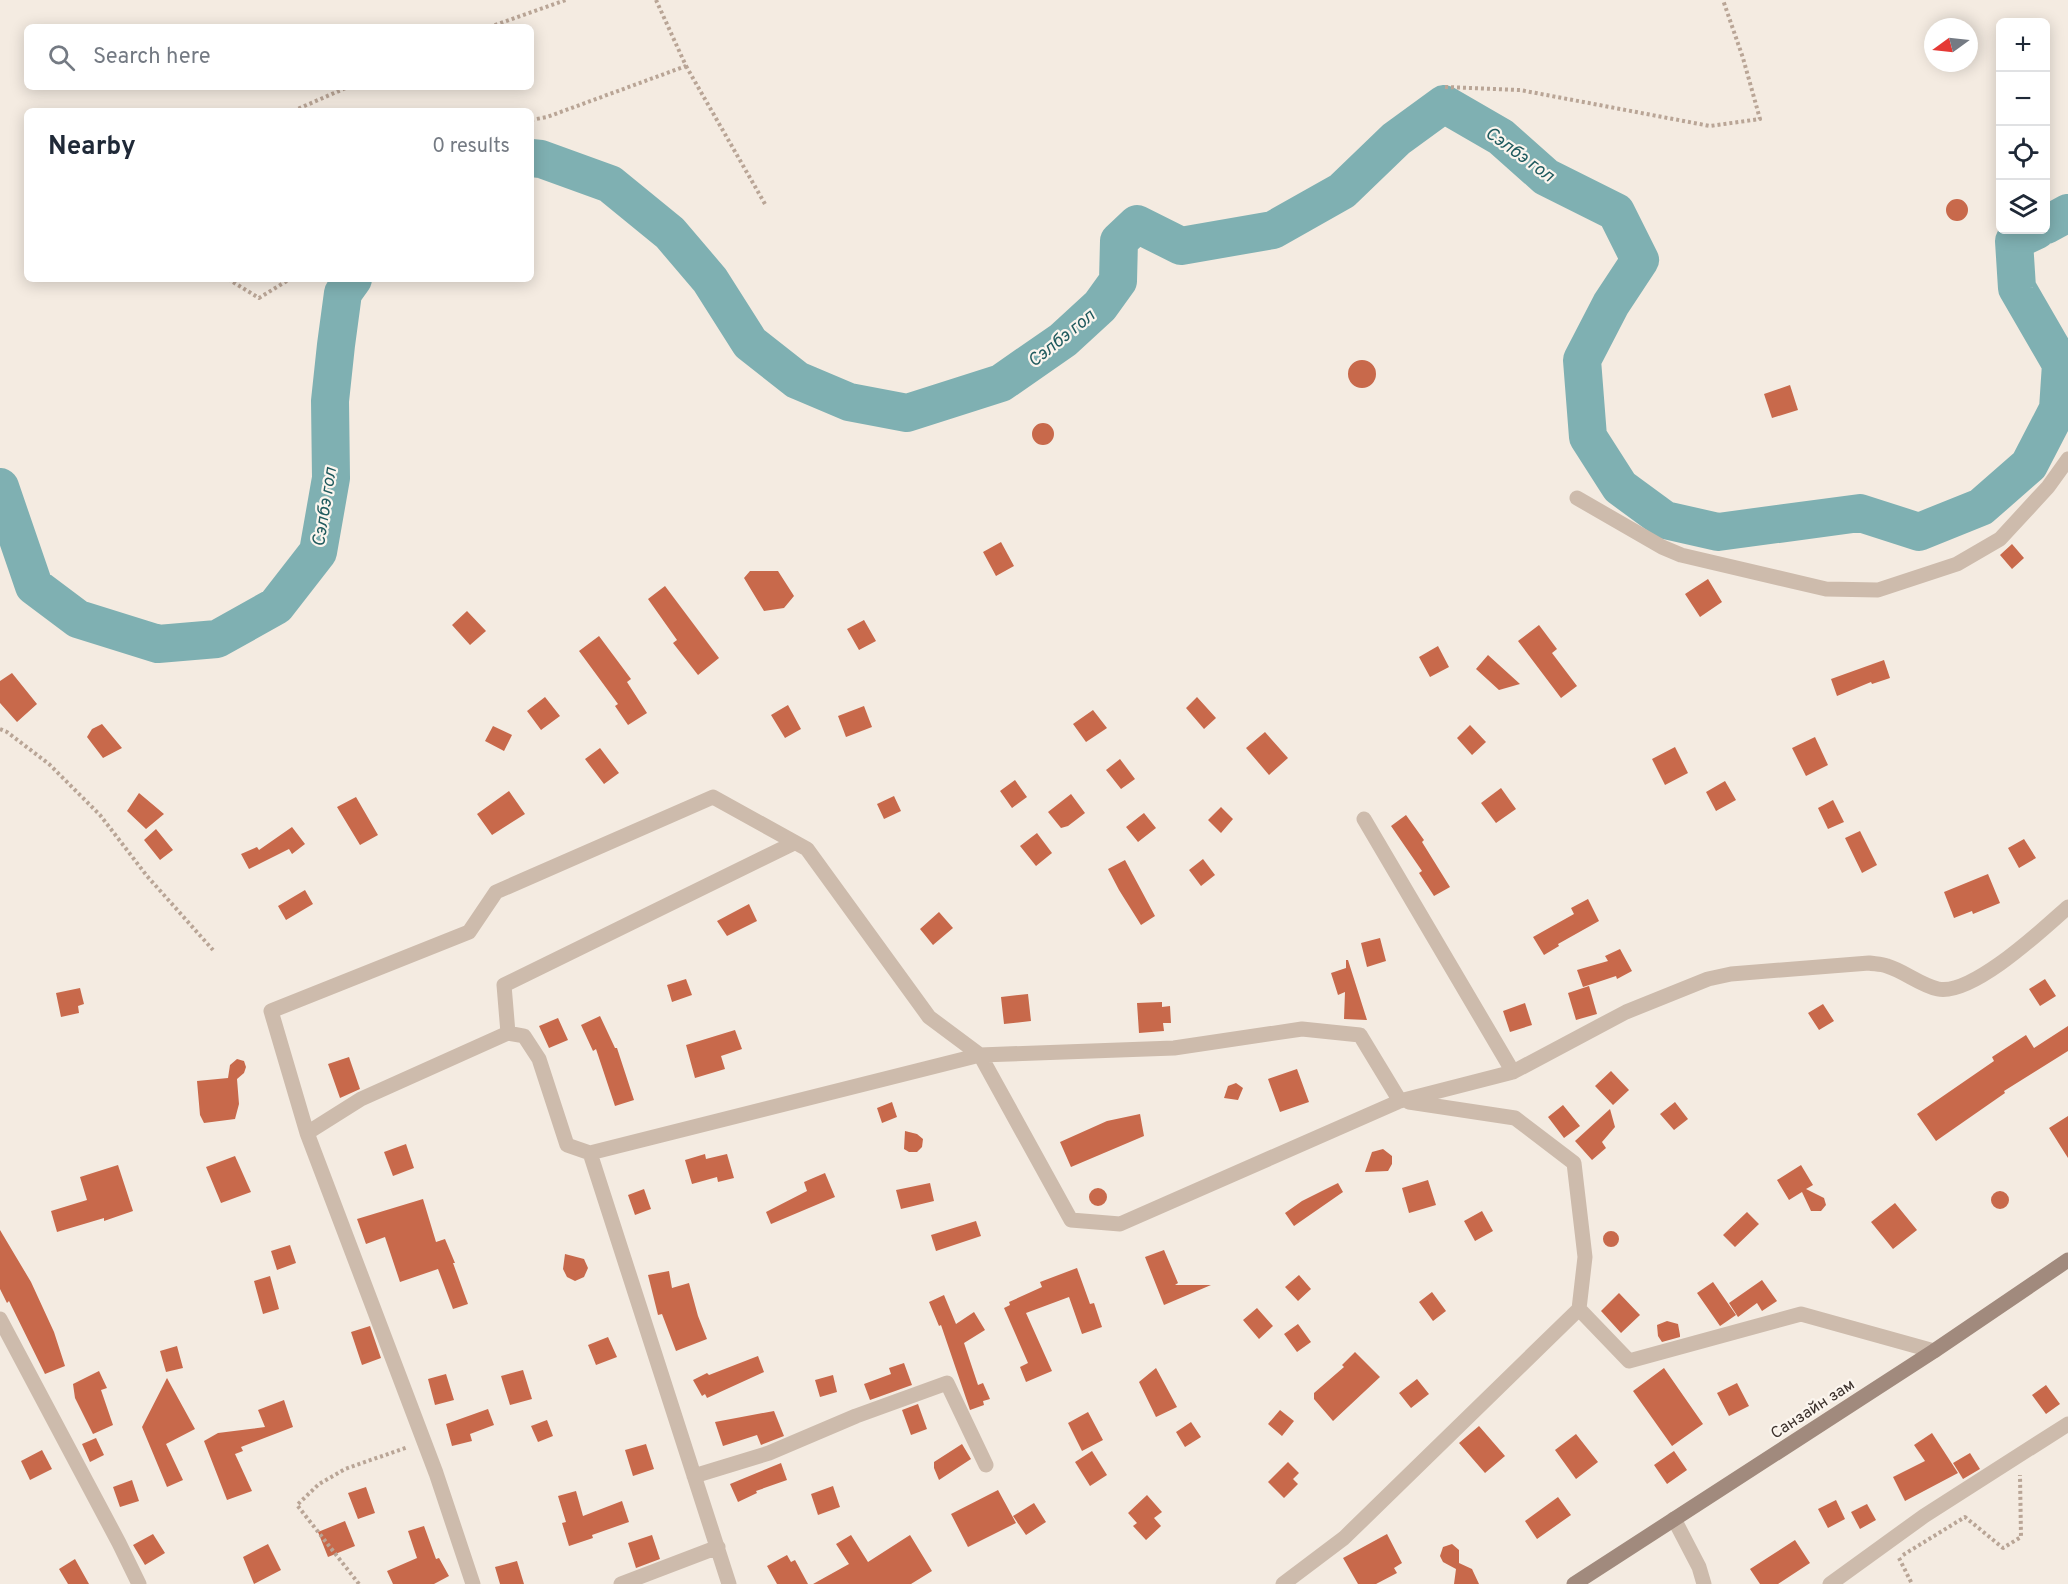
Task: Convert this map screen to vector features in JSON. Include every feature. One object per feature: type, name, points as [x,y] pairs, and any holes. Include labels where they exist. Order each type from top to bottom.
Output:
[{"type":"main road","name":"Санзайн зам","points":[[1574,1584],[1934,1351],[2068,1260]]},
{"type":"street","points":[[1577,498],[1662,547],[1681,555],[1826,589],[1878,590],[1957,564],[2000,539],[2048,487],[2068,459]]},
{"type":"street","points":[[473,1584],[424,1442],[307,1133],[271,1011],[469,932],[496,892],[713,797],[807,849],[929,1017],[980,1055],[1071,1220],[1120,1224],[1400,1101],[1514,1072],[1626,1012],[1708,979],[1731,974],[1869,963],[1887,965],[1936,989],[1950,990],[1962,986],[2018,951],[2068,908]]},
{"type":"street","points":[[1364,819],[1514,1072]]},
{"type":"street","points":[[508,1033],[504,984],[794,843]]},
{"type":"street","points":[[307,1133],[361,1099],[508,1033],[524,1036],[539,1059],[567,1145],[590,1153],[980,1055],[1174,1048],[1302,1029],[1360,1035],[1400,1101]]},
{"type":"street","points":[[1283,1584],[1344,1538],[1579,1309],[1585,1257],[1574,1163],[1515,1118],[1400,1101]]},
{"type":"street","points":[[590,1153],[729,1584]]},
{"type":"street","points":[[1579,1309],[1629,1361],[1801,1314],[1934,1351]]},
{"type":"street","points":[[0,1319],[139,1584]]},
{"type":"street","points":[[694,1476],[769,1453],[856,1416],[947,1383],[986,1465]]},
{"type":"street","points":[[1830,1584],[1924,1516],[2068,1424]]},
{"type":"street","points":[[1674,1519],[1699,1567],[1704,1584]]},
{"type":"street","points":[[621,1584],[718,1547]]},
{"type":"path","points":[[498,24],[566,0]]},
{"type":"path","points":[[656,0],[686,66],[765,204]]},
{"type":"path","points":[[1445,87],[1521,90],[1710,126],[1760,119],[1743,58],[1723,0]]},
{"type":"path","points":[[534,119],[547,117],[686,66]]},
{"type":"path","points":[[299,108],[341,90]]},
{"type":"path","points":[[233,282],[259,298],[285,282]]},
{"type":"path","points":[[0,729],[49,764],[100,814],[147,876],[213,951]]},
{"type":"path","points":[[359,1584],[297,1505],[319,1484],[345,1469],[424,1442]]},
{"type":"path","points":[[1912,1584],[1899,1558],[1965,1517],[2003,1548],[2021,1537],[2020,1474]]},
{"type":"building","points":[[1957,199],[1965,202],[1968,210],[1965,218],[1957,221],[1949,218],[1946,210],[1949,202]]},
{"type":"building","points":[[1362,360],[1372,364],[1376,374],[1372,384],[1362,388],[1352,384],[1348,374],[1352,364]]},
{"type":"building","points":[[1790,385],[1798,410],[1772,418],[1764,394]]},
{"type":"building","points":[[1043,423],[1053,430],[1054,434],[1047,444],[1043,445],[1033,438],[1032,434],[1039,424]]},
{"type":"building","points":[[1001,542],[1014,566],[996,576],[983,552]]},
{"type":"building","points":[[2012,544],[2024,558],[2012,569],[2000,555]]},
{"type":"building","points":[[750,571],[778,571],[794,596],[784,608],[764,611],[744,578]]},
{"type":"building","points":[[1708,579],[1722,602],[1700,617],[1685,594]]},
{"type":"building","points":[[665,586],[719,658],[698,675],[673,643],[677,640],[648,599]]},
{"type":"building","points":[[467,611],[486,631],[470,645],[452,625]]},
{"type":"building","points":[[864,620],[876,641],[859,650],[847,629]]},
{"type":"building","points":[[1539,625],[1557,649],[1552,653],[1577,686],[1561,698],[1518,641]]},
{"type":"building","points":[[599,636],[631,679],[627,682],[647,713],[628,725],[615,706],[618,704],[579,651]]},
{"type":"building","points":[[1438,646],[1449,667],[1430,677],[1419,657]]},
{"type":"building","points":[[1488,655],[1520,684],[1499,690],[1476,669]]},
{"type":"building","points":[[1884,660],[1890,678],[1872,684],[1871,682],[1837,696],[1831,679]]},
{"type":"building","points":[[12,673],[37,704],[17,722],[0,703],[0,681]]},
{"type":"building","points":[[545,697],[560,716],[541,730],[527,711]]},
{"type":"building","points":[[1197,697],[1216,718],[1204,729],[1186,708]]},
{"type":"building","points":[[788,705],[801,729],[785,738],[771,715]]},
{"type":"building","points":[[864,706],[872,727],[846,737],[838,716]]},
{"type":"building","points":[[1093,710],[1107,728],[1086,742],[1073,724]]},
{"type":"building","points":[[102,724],[122,748],[103,758],[87,737],[92,729]]},
{"type":"building","points":[[1470,725],[1486,742],[1472,755],[1457,738]]},
{"type":"building","points":[[493,726],[512,735],[504,751],[485,741]]},
{"type":"building","points":[[1265,732],[1288,758],[1269,775],[1246,748]]},
{"type":"building","points":[[1815,737],[1828,765],[1806,776],[1792,748]]},
{"type":"building","points":[[1675,747],[1688,773],[1665,785],[1652,759]]},
{"type":"building","points":[[600,748],[619,773],[604,784],[585,759]]},
{"type":"building","points":[[1120,759],[1135,779],[1121,789],[1106,770]]},
{"type":"building","points":[[1015,780],[1027,797],[1012,808],[1000,791]]},
{"type":"building","points":[[1725,781],[1736,800],[1716,811],[1706,792]]},
{"type":"building","points":[[1501,788],[1516,809],[1496,823],[1481,803]]},
{"type":"building","points":[[509,791],[525,814],[492,835],[477,814]]},
{"type":"building","points":[[139,793],[164,814],[146,829],[127,811]]},
{"type":"building","points":[[1071,794],[1085,813],[1068,826],[1061,828],[1048,812]]},
{"type":"building","points":[[894,796],[901,811],[884,819],[877,804]]},
{"type":"building","points":[[356,797],[378,835],[360,845],[337,807]]},
{"type":"building","points":[[1833,800],[1844,822],[1828,829],[1818,808]]},
{"type":"building","points":[[1221,807],[1233,819],[1221,833],[1208,820]]},
{"type":"building","points":[[1144,813],[1156,828],[1138,842],[1126,827]]},
{"type":"building","points":[[1406,815],[1424,840],[1422,842],[1450,887],[1434,896],[1419,873],[1422,871],[1391,826]]},
{"type":"building","points":[[292,827],[305,844],[292,854],[289,849],[249,869],[241,854],[257,847],[259,850]]},
{"type":"building","points":[[156,829],[173,850],[160,860],[144,840]]},
{"type":"building","points":[[1860,831],[1877,865],[1862,873],[1845,838]]},
{"type":"building","points":[[1037,833],[1052,853],[1036,866],[1020,846]]},
{"type":"building","points":[[2024,839],[2036,858],[2019,868],[2008,848]]},
{"type":"building","points":[[1203,859],[1215,875],[1201,886],[1189,870]]},
{"type":"building","points":[[1125,860],[1155,916],[1141,925],[1108,869]]},
{"type":"building","points":[[1988,874],[2000,903],[1973,914],[1972,911],[1954,918],[1944,892]]},
{"type":"building","points":[[305,890],[313,904],[286,920],[278,906]]},
{"type":"building","points":[[1588,899],[1599,921],[1558,944],[1559,946],[1544,955],[1533,937],[1574,914],[1571,908]]},
{"type":"building","points":[[749,904],[757,921],[727,936],[717,921]]},
{"type":"building","points":[[939,912],[953,928],[933,945],[920,929]]},
{"type":"building","points":[[1380,938],[1386,961],[1367,967],[1361,943]]},
{"type":"building","points":[[1620,949],[1632,971],[1617,979],[1616,976],[1583,987],[1577,970],[1608,961],[1605,956]]},
{"type":"building","points":[[1346,960],[1348,960],[1367,1020],[1344,1019],[1345,992],[1338,995],[1331,973],[1346,968]]},
{"type":"building","points":[[686,979],[692,995],[672,1002],[667,985]]},
{"type":"building","points":[[2045,979],[2056,996],[2040,1006],[2029,989]]},
{"type":"building","points":[[1589,986],[1597,1014],[1576,1020],[1568,993]]},
{"type":"building","points":[[80,988],[84,1004],[78,1006],[79,1013],[61,1017],[56,993]]},
{"type":"building","points":[[1028,994],[1031,1021],[1004,1024],[1001,997]]},
{"type":"building","points":[[1162,1002],[1162,1007],[1170,1006],[1171,1023],[1163,1023],[1164,1031],[1139,1033],[1137,1003]]},
{"type":"building","points":[[1525,1003],[1532,1025],[1510,1032],[1503,1011]]},
{"type":"building","points":[[1823,1004],[1834,1021],[1819,1030],[1808,1013]]},
{"type":"building","points":[[600,1016],[617,1048],[634,1100],[615,1106],[596,1049],[593,1051],[581,1025]]},
{"type":"building","points":[[558,1018],[568,1040],[549,1048],[539,1026]]},
{"type":"building","points":[[2068,1026],[2068,1051],[2004,1091],[2005,1093],[1936,1141],[1917,1114],[1994,1061],[1992,1057],[2026,1035],[2034,1048]]},
{"type":"building","points":[[735,1030],[742,1049],[721,1056],[725,1069],[695,1078],[686,1045]]},
{"type":"building","points":[[349,1057],[360,1089],[340,1098],[328,1064]]},
{"type":"building","points":[[237,1059],[244,1061],[246,1067],[244,1073],[237,1079],[239,1104],[235,1119],[204,1123],[200,1115],[197,1081],[228,1078],[230,1065]]},
{"type":"building","points":[[1297,1069],[1309,1102],[1280,1112],[1268,1079]]},
{"type":"building","points":[[1611,1071],[1629,1090],[1613,1105],[1595,1086]]},
{"type":"building","points":[[1236,1083],[1243,1088],[1238,1100],[1224,1098],[1228,1086]]},
{"type":"building","points":[[892,1102],[897,1117],[882,1123],[877,1108]]},
{"type":"building","points":[[1675,1102],[1688,1119],[1674,1130],[1660,1114]]},
{"type":"building","points":[[1563,1105],[1580,1126],[1564,1138],[1548,1117]]},
{"type":"building","points":[[1610,1109],[1615,1127],[1602,1142],[1606,1148],[1592,1160],[1575,1141]]},
{"type":"building","points":[[1140,1114],[1144,1136],[1071,1167],[1060,1142],[1107,1121]]},
{"type":"building","points":[[2068,1116],[2068,1158],[2049,1128]]},
{"type":"building","points":[[905,1131],[917,1134],[923,1139],[922,1147],[917,1152],[904,1149]]},
{"type":"building","points":[[406,1144],[414,1168],[393,1176],[384,1152]]},
{"type":"building","points":[[1383,1149],[1392,1156],[1392,1164],[1388,1171],[1365,1172],[1372,1152]]},
{"type":"building","points":[[705,1154],[706,1159],[727,1154],[734,1178],[718,1182],[717,1177],[692,1184],[685,1160]]},
{"type":"building","points":[[235,1156],[251,1192],[221,1203],[206,1167]]},
{"type":"building","points":[[118,1165],[133,1211],[104,1221],[104,1218],[57,1232],[51,1211],[87,1200],[80,1177]]},
{"type":"building","points":[[1801,1165],[1813,1185],[1806,1189],[1824,1198],[1826,1205],[1821,1211],[1811,1211],[1802,1192],[1789,1200],[1777,1180]]},
{"type":"building","points":[[825,1173],[835,1197],[771,1224],[766,1212],[807,1191],[804,1182]]},
{"type":"building","points":[[1428,1180],[1436,1205],[1409,1213],[1402,1188]]},
{"type":"building","points":[[930,1183],[934,1201],[901,1209],[896,1190]]},
{"type":"building","points":[[1338,1183],[1343,1192],[1294,1226],[1285,1213],[1302,1201]]},
{"type":"building","points":[[1098,1188],[1104,1191],[1107,1197],[1104,1203],[1098,1206],[1092,1203],[1089,1197],[1092,1191]]},
{"type":"building","points":[[644,1189],[651,1209],[635,1215],[628,1195]]},
{"type":"building","points":[[2000,1191],[2006,1194],[2009,1200],[2006,1206],[2000,1209],[1994,1206],[1991,1200],[1994,1194]]},
{"type":"building","points":[[423,1199],[436,1242],[445,1239],[468,1304],[453,1309],[438,1269],[400,1282],[385,1237],[366,1244],[357,1219]]},
{"type":"building","points":[[1895,1203],[1917,1230],[1893,1249],[1871,1222]]},
{"type":"building","points":[[1482,1211],[1493,1231],[1475,1241],[1464,1221]]},
{"type":"building","points":[[1747,1212],[1759,1224],[1735,1247],[1723,1235]]},
{"type":"building","points":[[976,1221],[981,1236],[936,1251],[931,1235]]},
{"type":"building","points":[[0,1230],[31,1282],[54,1332],[65,1366],[45,1374],[9,1301],[7,1303],[0,1289]]},
{"type":"building","points":[[1608,1231],[1614,1231],[1619,1239],[1617,1245],[1608,1247],[1603,1242],[1603,1236]]},
{"type":"building","points":[[290,1245],[296,1263],[277,1270],[271,1251]]},
{"type":"building","points":[[1164,1250],[1178,1283],[1175,1285],[1211,1285],[1164,1305],[1145,1257]]},
{"type":"building","points":[[565,1254],[584,1259],[588,1268],[584,1277],[575,1281],[567,1277],[563,1269]]},
{"type":"building","points":[[1077,1268],[1090,1304],[1094,1303],[1102,1327],[1082,1334],[1069,1297],[1026,1313],[1052,1371],[1026,1382],[1020,1367],[1028,1363],[1004,1308],[1010,1305],[1009,1302],[1042,1287],[1040,1282]]},
{"type":"building","points":[[669,1271],[672,1288],[689,1283],[707,1339],[676,1351],[662,1314],[658,1315],[648,1275]]},
{"type":"building","points":[[1299,1275],[1311,1289],[1298,1301],[1285,1287]]},
{"type":"building","points":[[270,1276],[279,1309],[263,1314],[254,1281]]},
{"type":"building","points":[[1762,1280],[1777,1301],[1762,1311],[1757,1303],[1738,1317],[1729,1303]]},
{"type":"building","points":[[1713,1282],[1736,1315],[1720,1326],[1697,1293]]},
{"type":"building","points":[[1432,1292],[1446,1311],[1433,1321],[1419,1302]]},
{"type":"building","points":[[1619,1293],[1640,1315],[1621,1333],[1601,1311]]},
{"type":"building","points":[[944,1295],[956,1324],[974,1312],[985,1330],[964,1343],[978,1385],[983,1383],[990,1399],[983,1401],[984,1405],[970,1410],[941,1325],[939,1326],[929,1302]]},
{"type":"building","points":[[1257,1308],[1273,1326],[1259,1339],[1243,1320]]},
{"type":"building","points":[[1667,1321],[1678,1324],[1680,1337],[1662,1342],[1658,1336],[1657,1325]]},
{"type":"building","points":[[1298,1324],[1311,1342],[1297,1352],[1284,1334]]},
{"type":"building","points":[[370,1326],[381,1358],[362,1365],[351,1332]]},
{"type":"building","points":[[608,1337],[617,1357],[596,1365],[588,1345]]},
{"type":"building","points":[[177,1346],[183,1368],[166,1372],[160,1351]]},
{"type":"building","points":[[1355,1352],[1380,1377],[1333,1421],[1314,1399],[1314,1393],[1344,1367],[1342,1365]]},
{"type":"building","points":[[758,1356],[764,1372],[707,1398],[705,1394],[702,1396],[693,1380],[707,1373],[709,1375]]},
{"type":"building","points":[[904,1363],[912,1385],[870,1400],[864,1384],[891,1374],[889,1368]]},
{"type":"building","points":[[1156,1368],[1177,1407],[1156,1417],[1139,1382]]},
{"type":"building","points":[[1664,1368],[1703,1424],[1672,1446],[1633,1391]]},
{"type":"building","points":[[523,1370],[532,1399],[510,1405],[501,1376]]},
{"type":"building","points":[[99,1371],[107,1388],[101,1390],[113,1425],[93,1434],[75,1398],[73,1384]]},
{"type":"building","points":[[446,1374],[454,1400],[435,1405],[428,1379]]},
{"type":"building","points":[[833,1375],[837,1392],[820,1397],[815,1380]]},
{"type":"building","points":[[167,1378],[195,1429],[166,1444],[183,1480],[167,1487],[142,1427]]},
{"type":"building","points":[[1417,1379],[1429,1394],[1411,1408],[1399,1393]]},
{"type":"building","points":[[1737,1383],[1749,1406],[1729,1416],[1717,1393]]},
{"type":"building","points":[[2046,1385],[2060,1404],[2046,1414],[2032,1395]]},
{"type":"building","points":[[284,1400],[293,1427],[241,1447],[243,1451],[235,1454],[252,1491],[227,1500],[204,1441],[218,1433],[265,1427],[258,1410]]},
{"type":"building","points":[[918,1404],[927,1429],[911,1435],[902,1410]]},
{"type":"building","points":[[488,1409],[494,1425],[470,1434],[472,1441],[452,1446],[446,1424]]},
{"type":"building","points":[[1280,1410],[1294,1421],[1282,1436],[1268,1424]]},
{"type":"building","points":[[774,1411],[784,1436],[761,1445],[757,1435],[723,1446],[715,1422]]},
{"type":"building","points":[[1088,1412],[1103,1440],[1082,1451],[1068,1423]]},
{"type":"building","points":[[547,1420],[553,1436],[538,1442],[531,1426]]},
{"type":"building","points":[[1191,1422],[1201,1437],[1185,1447],[1176,1432]]},
{"type":"building","points":[[1479,1426],[1505,1456],[1485,1473],[1459,1443]]},
{"type":"building","points":[[1932,1433],[1958,1473],[1905,1501],[1893,1477],[1925,1461],[1914,1445]]},
{"type":"building","points":[[1576,1434],[1598,1462],[1576,1479],[1555,1450]]},
{"type":"building","points":[[96,1438],[104,1455],[90,1462],[82,1444]]},
{"type":"building","points":[[646,1444],[654,1469],[633,1476],[625,1450]]},
{"type":"building","points":[[962,1444],[971,1459],[939,1480],[934,1462]]},
{"type":"building","points":[[42,1450],[52,1469],[30,1480],[21,1461]]},
{"type":"building","points":[[1092,1451],[1107,1475],[1090,1486],[1075,1462]]},
{"type":"building","points":[[1674,1451],[1687,1470],[1667,1484],[1654,1465]]},
{"type":"building","points":[[1970,1453],[1980,1469],[1963,1479],[1953,1463]]},
{"type":"building","points":[[1288,1462],[1299,1473],[1293,1479],[1298,1484],[1284,1498],[1268,1482]]},
{"type":"building","points":[[781,1463],[787,1480],[756,1491],[757,1493],[738,1502],[730,1484]]},
{"type":"building","points":[[132,1480],[139,1501],[120,1507],[113,1487]]},
{"type":"building","points":[[833,1486],[840,1507],[818,1515],[811,1494]]},
{"type":"building","points":[[366,1487],[375,1513],[358,1519],[348,1493]]},
{"type":"building","points":[[998,1490],[1016,1523],[968,1547],[951,1514]]},
{"type":"building","points":[[576,1491],[583,1516],[622,1501],[629,1522],[569,1546],[562,1523],[566,1522],[558,1496]]},
{"type":"building","points":[[1147,1495],[1162,1512],[1154,1518],[1161,1526],[1146,1540],[1133,1526],[1137,1523],[1128,1513]]},
{"type":"building","points":[[1558,1497],[1571,1515],[1537,1539],[1525,1521]]},
{"type":"building","points":[[1836,1500],[1845,1519],[1828,1528],[1818,1509]]},
{"type":"building","points":[[1034,1503],[1046,1522],[1026,1535],[1013,1516]]},
{"type":"building","points":[[1867,1504],[1876,1520],[1860,1529],[1851,1512]]},
{"type":"building","points":[[345,1521],[355,1546],[328,1557],[318,1532]]},
{"type":"building","points":[[424,1526],[436,1559],[439,1558],[449,1576],[434,1584],[393,1584],[387,1571],[417,1558],[408,1531]]},
{"type":"building","points":[[153,1534],[165,1553],[145,1565],[133,1545]]},
{"type":"building","points":[[1387,1534],[1402,1563],[1394,1568],[1397,1573],[1376,1584],[1358,1584],[1343,1558]]},
{"type":"building","points":[[652,1535],[660,1559],[636,1568],[628,1543]]},
{"type":"building","points":[[851,1535],[868,1562],[910,1535],[932,1571],[911,1584],[813,1584],[849,1564],[836,1544]]},
{"type":"building","points":[[1795,1540],[1810,1563],[1778,1584],[1760,1584],[1750,1569]]},
{"type":"building","points":[[268,1544],[281,1570],[254,1584],[243,1557]]},
{"type":"building","points":[[1452,1544],[1459,1550],[1459,1563],[1472,1569],[1479,1584],[1454,1584],[1456,1569],[1443,1562],[1440,1556],[1443,1547]]},
{"type":"building","points":[[787,1555],[791,1562],[795,1560],[808,1584],[777,1584],[767,1566]]},
{"type":"building","points":[[75,1559],[89,1584],[68,1584],[59,1569]]},
{"type":"building","points":[[517,1561],[524,1584],[500,1584],[495,1567]]},
{"type":"waterway","name":"Сэлбэ гол","points":[[534,158],[610,184],[670,233],[710,280],[750,343],[797,380],[849,402],[907,413],[1001,383],[1063,340],[1100,306],[1118,281],[1119,241],[1137,224],[1181,246],[1273,230],[1342,191],[1396,139],[1444,104],[1501,137],[1546,177],[1616,212],[1640,260],[1611,304],[1582,360],[1588,437],[1620,487],[1665,520],[1718,532],[1860,513],[1919,532],[1981,507],[2029,465],[2058,409],[2061,364],[2017,288],[2014,241],[2029,234]]},
{"type":"waterway","name":"Сэлбэ гол","points":[[2050,223],[2068,213]]},
{"type":"waterway","name":"Сэлбэ гол","points":[[0,487],[34,586],[78,619],[158,644],[217,639],[276,606],[318,552],[331,478],[330,401],[336,345],[343,293],[351,282]]}]
